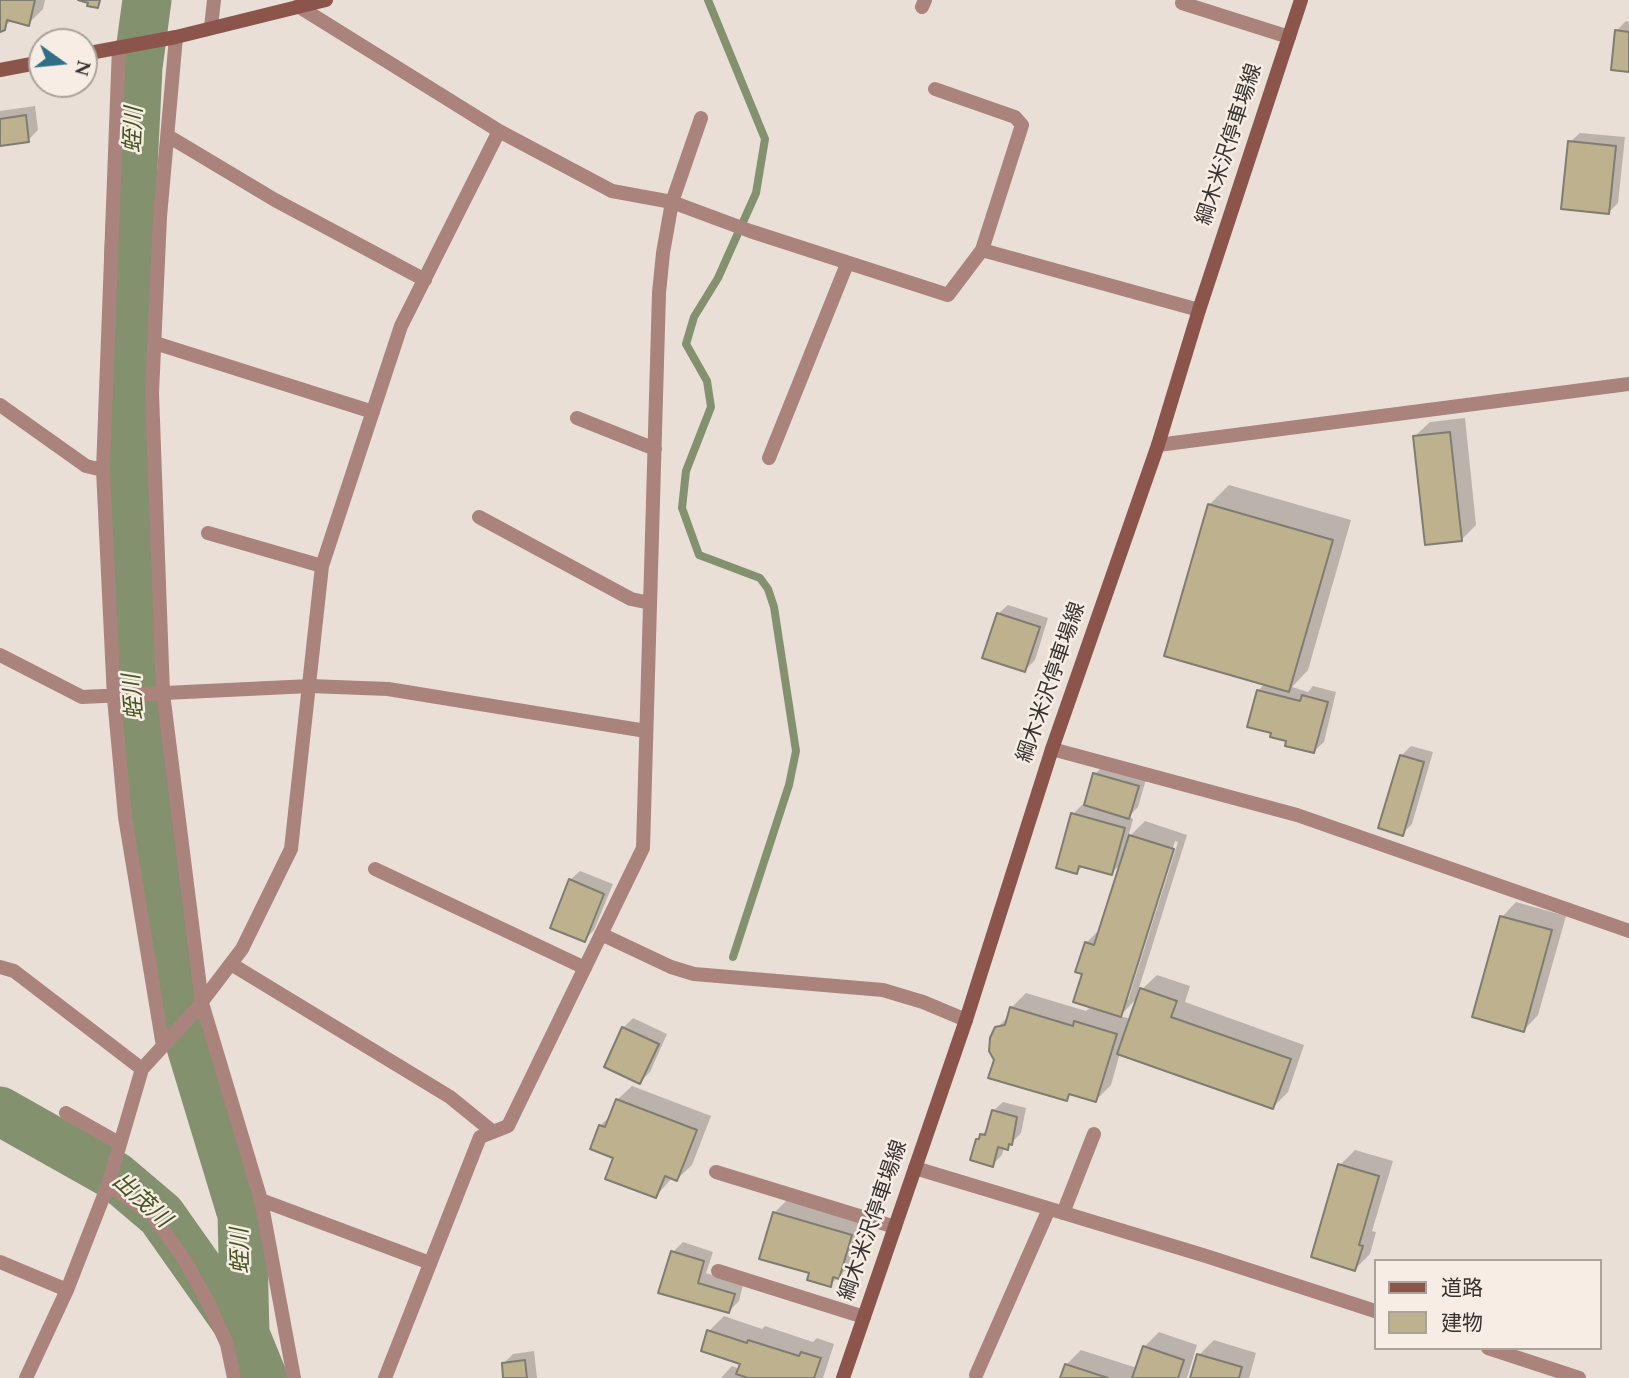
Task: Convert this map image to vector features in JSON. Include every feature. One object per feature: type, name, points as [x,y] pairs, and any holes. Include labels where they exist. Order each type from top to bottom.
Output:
[{"type":"main road","points":[[98,51],[172,37],[326,0]]},
{"type":"main road","name":"綱木米沢停車場線","points":[[843,1378],[965,1020],[1052,749],[1158,445],[1199,310],[1301,0]]},
{"type":"main road","points":[[0,70],[28,65]]},
{"type":"street","points":[[211,27],[214,0]]},
{"type":"street","points":[[1182,3],[1289,37]]},
{"type":"street","points":[[298,5],[499,131],[612,191],[672,202],[847,264],[948,295],[982,250],[1022,125],[1015,117],[935,89]]},
{"type":"street","points":[[172,37],[152,393],[156,693],[198,1007],[261,1200],[294,1378]]},
{"type":"street","points":[[125,46],[103,470],[125,817],[168,1040]]},
{"type":"street","points":[[385,1378],[480,1137],[508,1126],[643,848],[659,293],[672,202],[701,118]]},
{"type":"street","points":[[30,1377],[109,1180],[142,1069],[198,1007],[242,949],[291,849],[322,566],[401,326],[499,131]]},
{"type":"street","points":[[167,136],[275,200],[425,280]]},
{"type":"street","points":[[982,250],[1199,310]]},
{"type":"street","points":[[769,458],[847,264]]},
{"type":"street","points":[[155,343],[373,412]]},
{"type":"street","points":[[1158,445],[1629,384]]},
{"type":"street","points":[[0,405],[86,466],[103,470]]},
{"type":"street","points":[[578,418],[655,449]]},
{"type":"street","points":[[479,517],[631,599],[650,603]]},
{"type":"street","points":[[208,533],[322,566]]},
{"type":"street","points":[[0,655],[82,697],[310,686],[388,690],[646,731]]},
{"type":"street","points":[[1052,749],[1297,816],[1629,931]]},
{"type":"street","points":[[374,869],[585,968]]},
{"type":"street","points":[[601,934],[671,967],[694,974],[883,990],[923,1002],[965,1020]]},
{"type":"street","points":[[231,964],[450,1097],[493,1132]]},
{"type":"street","points":[[0,967],[14,971],[142,1069]]},
{"type":"street","points":[[66,1113],[119,1148]]},
{"type":"street","points":[[976,1375],[1094,1134]]},
{"type":"street","points":[[915,1168],[1206,1256],[1374,1311]]},
{"type":"street","points":[[716,1172],[895,1227]]},
{"type":"street","points":[[109,1180],[152,1216],[184,1259],[228,1345],[234,1378]]},
{"type":"street","points":[[261,1200],[430,1264]]},
{"type":"street","points":[[0,1262],[67,1290]]},
{"type":"street","points":[[718,1271],[864,1317]]},
{"type":"street","points":[[1494,1350],[1579,1378]]},
{"type":"building","points":[[0,0],[35,0],[29,26],[7,20],[5,30],[0,32]]},
{"type":"building","points":[[78,0],[100,0],[98,8],[87,6],[88,3]]},
{"type":"building","points":[[1615,30],[1629,32],[1629,72],[1611,70]]},
{"type":"building","points":[[26,115],[29,142],[0,146],[0,119]]},
{"type":"building","points":[[1568,141],[1616,146],[1609,214],[1561,209]]},
{"type":"building","points":[[1450,432],[1462,541],[1425,545],[1413,436]]},
{"type":"building","points":[[1208,504],[1333,540],[1289,692],[1164,656]]},
{"type":"building","points":[[997,613],[1040,627],[1025,672],[982,658]]},
{"type":"building","points":[[1257,690],[1300,701],[1302,695],[1328,702],[1314,753],[1285,746],[1286,741],[1270,737],[1271,733],[1247,727]]},
{"type":"building","points":[[1400,755],[1424,762],[1403,836],[1378,828]]},
{"type":"building","points":[[1093,773],[1139,786],[1129,819],[1084,805]]},
{"type":"building","points":[[1071,813],[1125,828],[1112,875],[1079,866],[1077,874],[1056,868]]},
{"type":"building","points":[[1129,835],[1174,849],[1121,1017],[1073,1002],[1082,974],[1075,972],[1085,942],[1094,945]]},
{"type":"building","points":[[569,879],[604,894],[585,942],[550,928]]},
{"type":"building","points":[[1500,916],[1552,930],[1524,1032],[1472,1017]]},
{"type":"building","points":[[1140,988],[1177,1001],[1171,1017],[1291,1059],[1273,1109],[1117,1054]]},
{"type":"building","points":[[1010,1007],[1073,1026],[1074,1021],[1117,1034],[1096,1102],[1069,1094],[1067,1101],[988,1078],[994,1060],[989,1051],[990,1038],[995,1027],[1005,1025]]},
{"type":"building","points":[[622,1027],[659,1044],[640,1084],[604,1067]]},
{"type":"building","points":[[616,1099],[697,1130],[677,1181],[665,1176],[656,1198],[605,1179],[613,1158],[590,1149],[599,1125],[605,1127]]},
{"type":"building","points":[[992,1110],[1017,1117],[1012,1145],[1009,1144],[1008,1150],[998,1147],[993,1167],[970,1160],[976,1139],[979,1139],[980,1134],[985,1135]]},
{"type":"building","points":[[1338,1164],[1379,1176],[1359,1245],[1363,1246],[1355,1271],[1311,1257]]},
{"type":"building","points":[[773,1212],[852,1235],[839,1279],[833,1277],[831,1287],[807,1280],[809,1273],[759,1259]]},
{"type":"building","points":[[671,1251],[704,1261],[698,1283],[735,1294],[729,1313],[658,1293]]},
{"type":"building","points":[[707,1330],[799,1356],[801,1352],[821,1358],[814,1378],[748,1378],[736,1374],[740,1364],[701,1351]]},
{"type":"building","points":[[1143,1346],[1184,1360],[1178,1378],[1132,1378]]},
{"type":"building","points":[[1197,1354],[1242,1367],[1239,1378],[1190,1378]]},
{"type":"building","points":[[525,1360],[527,1378],[503,1378],[502,1363]]},
{"type":"building","points":[[1065,1364],[1108,1378],[1060,1378]]},
{"type":"waterway","name":"蛭川","points":[[147,0],[138,67],[129,250],[126,419],[129,599],[136,706],[172,984],[242,1215],[245,1334],[263,1378]]},
{"type":"waterway","points":[[708,0],[765,139],[756,193],[718,278],[694,317],[686,344],[707,381],[711,407],[686,471],[682,508],[699,555],[760,578],[768,589],[774,607],[796,751],[789,785],[733,957]]},
{"type":"waterway","name":"出茂川","points":[[0,1111],[115,1176],[161,1215],[245,1334]]}]
